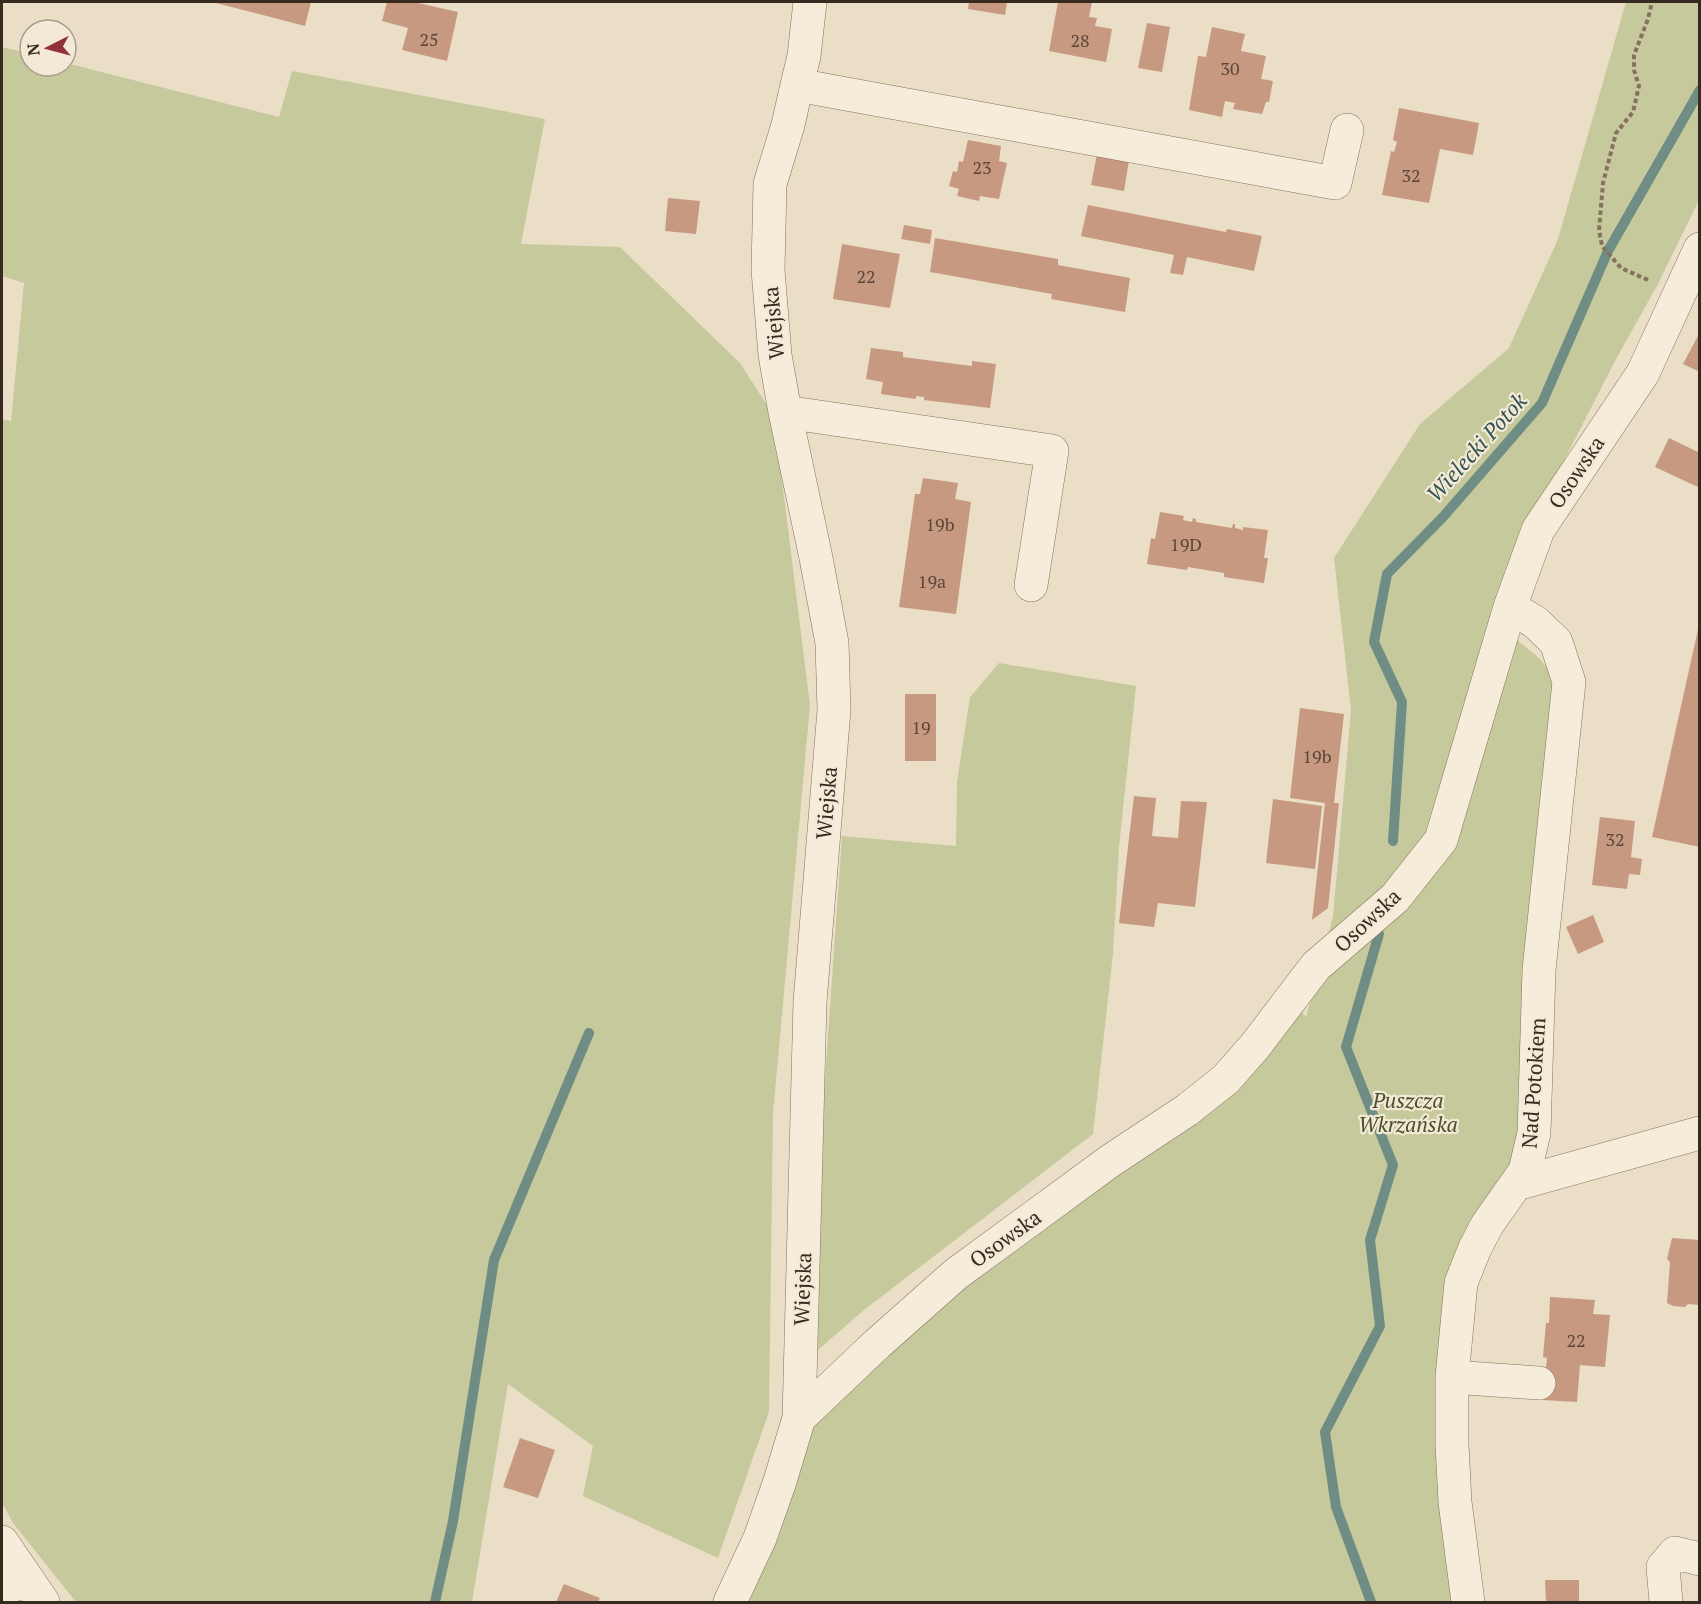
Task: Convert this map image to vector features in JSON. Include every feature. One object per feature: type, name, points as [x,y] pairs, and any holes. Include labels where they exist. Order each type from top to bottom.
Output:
[{"type":"street","name":"Wiejska","points":[[730,1602],[760,1538],[799,1418],[810,1002],[834,710],[832,643],[775,355],[768,270],[770,184],[788,125],[804,56],[810,2]]},
{"type":"street","points":[[797,85],[1335,183],[1347,130]]},
{"type":"street","name":"Osowska","points":[[799,1418],[877,1344],[956,1274],[1110,1161],[1187,1110],[1226,1079],[1255,1046],[1316,966],[1395,898],[1441,840],[1510,607],[1538,530],[1642,373],[1700,249]]},
{"type":"street","points":[[785,412],[1052,451],[1031,585]]},
{"type":"street","name":"Nad Potokiem","points":[[1468,1602],[1455,1502],[1452,1377],[1461,1283],[1474,1248],[1487,1225],[1525,1171],[1534,1133],[1539,970],[1569,682],[1556,642],[1535,622],[1510,607]]},
{"type":"street","points":[[1516,1184],[1700,1133]]},
{"type":"street","points":[[1452,1377],[1539,1383]]},
{"type":"street","points":[[2,1542],[23,1591]]},
{"type":"street","points":[[1666,1602],[1663,1567],[1675,1553],[1700,1559]]},
{"type":"path","points":[[1621,268],[1602,246],[1599,230],[1603,183],[1616,133],[1633,112],[1639,86],[1634,70],[1634,55],[1652,2]]},
{"type":"green space","name":"Puszcza Wkrzańska","points":[[1626,2],[1699,2],[1699,200],[1658,284],[1615,361],[1529,529],[1496,622],[1540,659],[1560,685],[1520,1145],[1475,1233],[1457,1602],[730,1602],[799,1418],[1110,1161],[1292,999],[1306,1017],[1333,917],[1351,710],[1334,558],[1420,424],[1509,348],[1558,239]]},
{"type":"green space","points":[[2,47],[18,51],[18,78],[78,78],[78,66],[279,117],[292,71],[545,119],[521,244],[620,247],[740,363],[774,416],[810,705],[773,1114],[769,1412],[718,1558],[583,1496],[593,1446],[508,1384],[472,1602],[76,1602],[13,1523],[2,1503],[2,419],[11,421],[24,283],[2,276]]},
{"type":"green space","points":[[999,663],[1136,686],[1119,847],[1113,954],[1093,1134],[864,1310],[812,1355],[815,1221],[842,836],[956,846],[957,782],[970,697]]},
{"type":"building","points":[[212,2],[311,2],[305,26]]},
{"type":"building","points":[[387,2],[414,2],[458,12],[447,61],[402,50],[408,28],[382,21]]},
{"type":"building","points":[[969,2],[1007,2],[1005,15],[968,9]]},
{"type":"building","points":[[1058,2],[1092,2],[1089,17],[1097,18],[1095,26],[1112,29],[1106,62],[1049,51]]},
{"type":"building","points":[[1147,23],[1170,27],[1162,72],[1138,68]]},
{"type":"building","points":[[1212,27],[1245,34],[1241,51],[1266,56],[1261,79],[1273,81],[1269,102],[1266,102],[1262,114],[1233,109],[1235,103],[1225,101],[1222,117],[1189,110],[1198,56],[1206,57]]},
{"type":"building","points":[[1399,108],[1479,123],[1473,155],[1440,149],[1429,203],[1382,195],[1391,151],[1394,152],[1397,142],[1393,140]]},
{"type":"building","points":[[968,140],[1001,146],[999,161],[1007,163],[999,199],[980,196],[979,201],[957,196],[959,189],[949,186],[953,171],[957,172],[959,161],[963,162]]},
{"type":"building","points":[[1097,154],[1129,160],[1124,191],[1091,185]]},
{"type":"building","points":[[668,198],[700,201],[696,234],[665,231]]},
{"type":"building","points":[[1088,205],[1226,232],[1227,229],[1262,236],[1254,271],[1187,257],[1183,275],[1170,273],[1174,255],[1081,236]]},
{"type":"building","points":[[904,225],[932,230],[930,244],[901,239]]},
{"type":"building","points":[[935,238],[1058,259],[1058,265],[1130,278],[1125,312],[1051,299],[1052,294],[930,272]]},
{"type":"building","points":[[842,244],[900,254],[890,308],[833,299]]},
{"type":"building","points":[[1700,332],[1700,372],[1683,364]]},
{"type":"building","points":[[871,348],[903,352],[903,357],[972,366],[972,361],[996,364],[990,408],[924,400],[924,397],[916,396],[916,399],[881,394],[883,382],[866,379]]},
{"type":"building","points":[[1669,438],[1700,453],[1700,488],[1655,467]]},
{"type":"building","points":[[923,478],[958,483],[955,499],[971,502],[956,614],[899,607],[915,494],[920,494]]},
{"type":"building","points":[[1160,512],[1184,516],[1183,520],[1192,522],[1193,518],[1196,522],[1232,528],[1235,524],[1235,528],[1243,530],[1243,527],[1268,530],[1264,558],[1268,558],[1264,583],[1224,577],[1224,573],[1188,567],[1187,570],[1147,564],[1151,538],[1155,539]]},
{"type":"building","points":[[1700,625],[1700,847],[1652,837]]},
{"type":"building","points":[[905,694],[936,694],[936,761],[905,761]]},
{"type":"building","points":[[1300,708],[1344,714],[1334,803],[1339,803],[1328,908],[1312,920],[1325,803],[1290,798]]},
{"type":"building","points":[[1134,796],[1156,798],[1152,836],[1178,838],[1181,801],[1207,802],[1195,907],[1158,903],[1154,927],[1119,923]]},
{"type":"building","points":[[1273,799],[1322,806],[1315,869],[1266,863]]},
{"type":"building","points":[[1600,817],[1635,821],[1631,857],[1642,859],[1640,875],[1629,874],[1627,889],[1592,885]]},
{"type":"building","points":[[1593,915],[1604,942],[1578,954],[1566,927]]},
{"type":"building","points":[[1672,1238],[1700,1240],[1700,1305],[1688,1304],[1685,1307],[1667,1303],[1670,1262],[1667,1259]]},
{"type":"building","points":[[1550,1297],[1595,1300],[1593,1314],[1610,1315],[1605,1367],[1580,1365],[1577,1402],[1543,1400],[1547,1358],[1543,1357],[1546,1323],[1549,1323]]},
{"type":"building","points":[[520,1438],[555,1450],[538,1498],[503,1487]]},
{"type":"building","points":[[1545,1580],[1579,1580],[1579,1602],[1546,1602]]},
{"type":"building","points":[[564,1584],[600,1598],[598,1602],[556,1602]]},
{"type":"waterway","name":"Wielecki Potok","points":[[1393,841],[1402,702],[1374,642],[1387,574],[1443,517],[1542,403],[1608,251],[1700,90]]},
{"type":"waterway","name":"Wielecki Potok","points":[[1371,1602],[1336,1507],[1325,1432],[1380,1326],[1370,1240],[1393,1165],[1346,1047],[1379,934]]},
{"type":"waterway","points":[[435,1602],[453,1521],[494,1260],[589,1033]]}]
